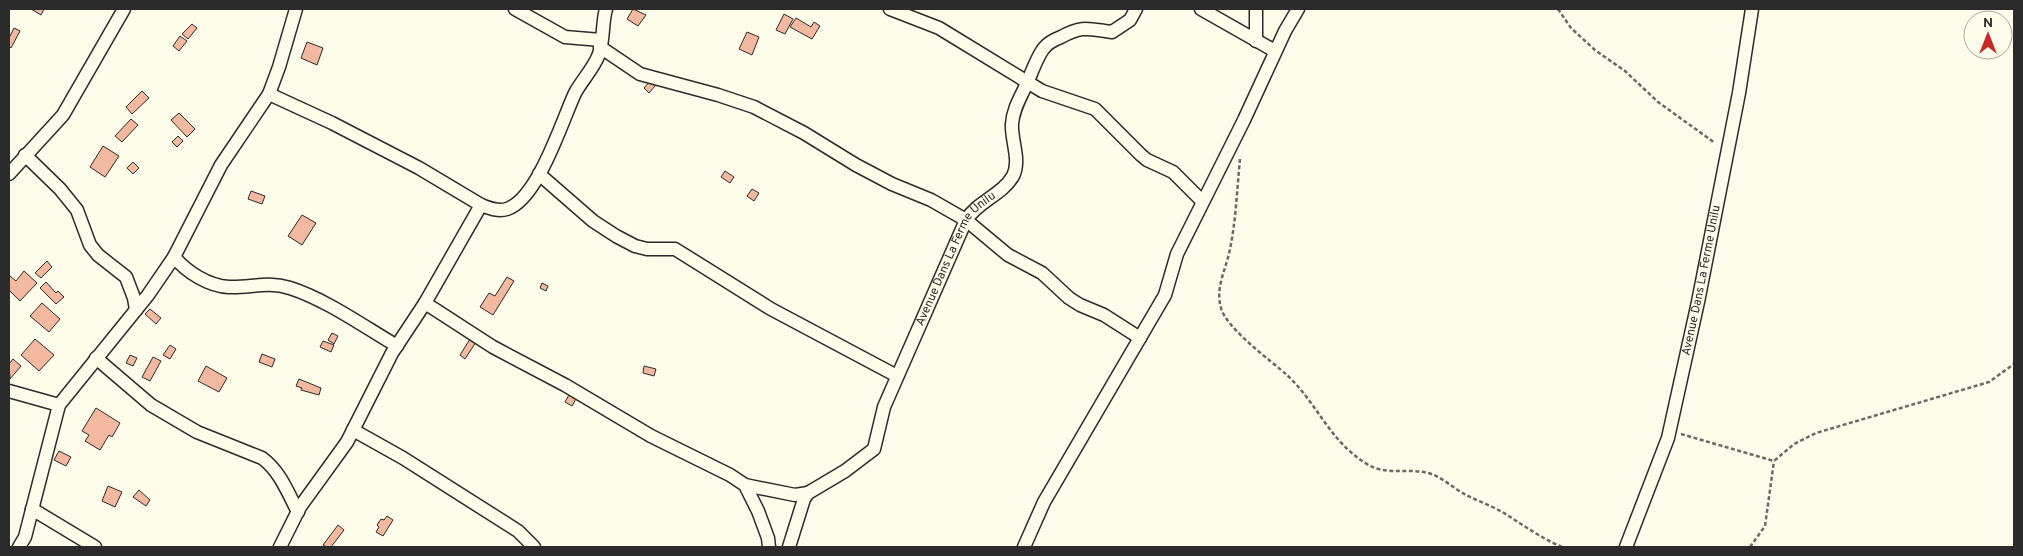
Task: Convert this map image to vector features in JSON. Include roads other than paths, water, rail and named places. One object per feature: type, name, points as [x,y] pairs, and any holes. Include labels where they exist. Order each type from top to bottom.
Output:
[{"type":"street","points":[[9,174],[64,115],[124,9]]},
{"type":"street","points":[[19,547],[25,537],[58,405],[148,295],[174,257],[220,165],[269,94],[296,9]]},
{"type":"street","points":[[515,9],[565,37],[601,44],[640,74],[718,95],[754,107],[804,132],[856,166],[906,191],[931,200],[966,220],[1008,255],[1042,273],[1069,298],[1104,315],[1140,338]]},
{"type":"street","points":[[269,94],[332,123],[419,168],[481,206],[496,210],[507,209],[517,203],[530,189],[546,162],[576,91],[598,55],[606,9]]},
{"type":"street","points":[[890,9],[939,28],[1042,91],[1095,109],[1147,160],[1173,172],[1202,202]]},
{"type":"street","name":"Avenue Dans La Ferme Unilu","points":[[808,493],[845,471],[874,449],[884,406],[966,220],[971,211],[1006,185],[1013,175],[1016,155],[1012,139],[1012,122],[1015,110],[1044,47],[1075,29],[1087,28],[1112,32],[1130,20],[1136,9]]},
{"type":"street","points":[[1201,9],[1275,51]]},
{"type":"street","points":[[1256,9],[1256,41]]},
{"type":"street","points":[[1024,547],[1044,502],[1165,295],[1177,254],[1244,120],[1284,31],[1298,9]]},
{"type":"street","name":"Avenue Dans La Ferme Unilu","points":[[1626,547],[1669,430],[1698,302],[1739,93],[1752,9]]},
{"type":"street","points":[[25,155],[60,189],[77,210],[90,245],[98,255],[126,278],[134,298],[136,310]]},
{"type":"street","points":[[539,174],[593,221],[616,236],[635,246],[647,249],[675,249],[771,309],[897,376]]},
{"type":"street","points":[[280,547],[298,512],[347,442],[397,346],[425,303],[481,206]]},
{"type":"street","points":[[174,257],[183,268],[215,284],[230,287],[268,284],[290,288],[324,304],[397,346]]},
{"type":"street","points":[[425,303],[493,347],[565,385],[651,436],[730,474],[745,485],[795,495],[808,493]]},
{"type":"street","points":[[96,358],[151,405],[197,432],[262,458],[270,464],[283,482],[298,512]]},
{"type":"street","points":[[9,391],[58,405]]},
{"type":"street","points":[[353,430],[403,458],[518,531],[534,547]]},
{"type":"street","points":[[745,485],[758,510],[768,538],[769,547]]},
{"type":"street","points":[[789,547],[804,499],[808,493]]},
{"type":"street","points":[[32,509],[94,547]]}]
